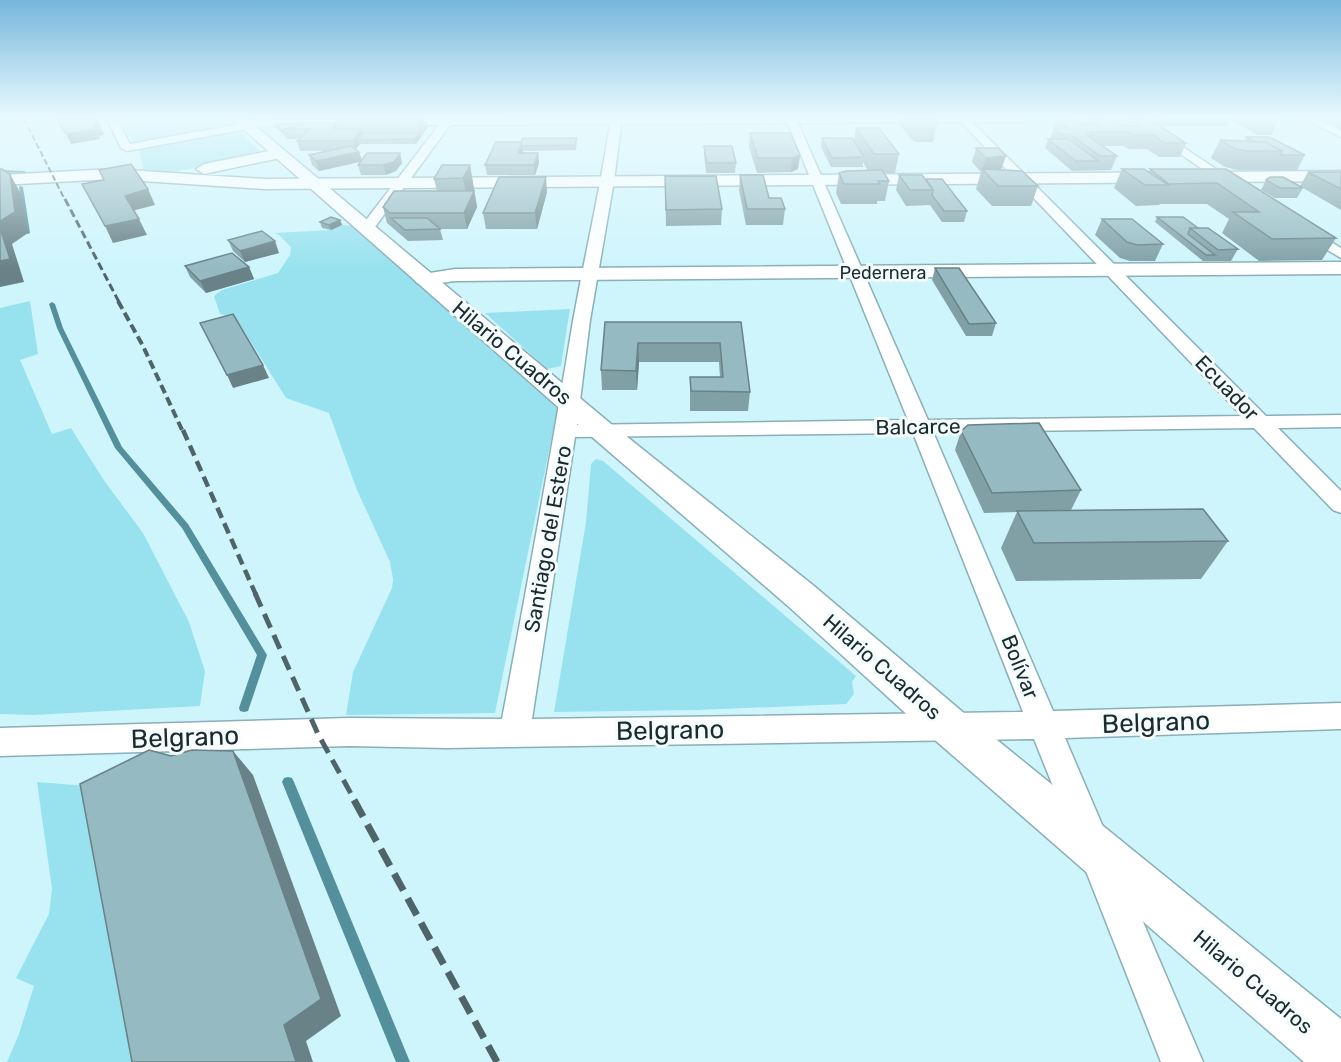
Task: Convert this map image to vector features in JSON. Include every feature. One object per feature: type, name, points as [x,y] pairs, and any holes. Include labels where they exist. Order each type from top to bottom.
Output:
[{"type":"main road","points":[[169,178],[212,169]]},
{"type":"main road","name":"Hilario Cuadros","points":[[296,169],[424,279],[569,417],[601,430],[801,596],[950,727],[1341,1056]]},
{"type":"main road","points":[[0,180],[112,174],[236,183],[1341,176]]},
{"type":"street","points":[[367,228],[411,169]]},
{"type":"street","name":"Santiago del Estero","points":[[515,732],[569,417],[590,274],[610,169]]},
{"type":"street","name":"Bolívar","points":[[812,169],[1182,1062]]},
{"type":"street","name":"Ecuador","points":[[1012,169],[1341,505]]},
{"type":"street","points":[[1210,169],[1252,196]]},
{"type":"street","points":[[1292,222],[1341,254]]},
{"type":"street","name":"Pedernera","points":[[424,279],[455,275],[1341,268]]},
{"type":"street","name":"Balcarce","points":[[601,430],[1341,421]]},
{"type":"street","name":"Belgrano","points":[[0,742],[349,732],[447,734],[950,727],[1341,716]]},
{"type":"shaded area","points":[[144,169],[190,169],[172,172]]},
{"type":"shaded area","points":[[342,225],[355,226],[559,402],[495,713],[346,715],[353,672],[392,588],[390,562],[357,490],[329,413],[286,398],[236,318],[220,314],[214,296],[222,290],[278,273],[290,255],[291,247],[274,233],[331,230]]},
{"type":"shaded area","points":[[30,301],[38,354],[20,360],[52,434],[71,428],[103,479],[143,533],[189,622],[205,671],[200,706],[34,715],[0,714],[0,308]]},
{"type":"shaded area","points":[[570,309],[561,366],[547,369],[485,313]]},
{"type":"shaded area","points":[[596,459],[603,461],[856,676],[852,682],[854,694],[846,704],[697,710],[554,712],[586,522],[591,464]]},
{"type":"shaded area","points":[[37,782],[88,786],[160,1062],[7,1062],[19,1034],[34,986],[16,978],[49,914],[52,889]]},
{"type":"building","points":[[0,169],[10,174],[15,212],[0,221]]},
{"type":"building","points":[[134,169],[148,189],[125,196],[139,219],[105,226],[82,184],[104,180],[99,170]]},
{"type":"building","points":[[440,169],[468,169],[463,178],[434,179]]},
{"type":"building","points":[[982,169],[1022,171],[1038,186],[998,186]]},
{"type":"building","points":[[1122,169],[1144,169],[1168,185],[1145,185]]},
{"type":"building","points":[[1150,169],[1226,169],[1336,238],[1272,239],[1233,212],[1259,212],[1217,183],[1169,184]]},
{"type":"building","points":[[882,170],[889,181],[878,181],[880,184],[844,184],[839,173],[846,171]]},
{"type":"building","points":[[1308,172],[1341,172],[1341,189]]},
{"type":"building","points":[[740,175],[763,175],[769,198],[781,198],[785,209],[747,209]]},
{"type":"building","points":[[899,175],[922,175],[933,190],[910,190]]},
{"type":"building","points":[[665,176],[716,176],[722,209],[666,210]]},
{"type":"building","points":[[499,177],[546,177],[535,213],[483,213]]},
{"type":"building","points":[[1270,177],[1283,177],[1303,188],[1280,188],[1266,180]]},
{"type":"building","points":[[926,179],[942,179],[967,211],[944,211],[932,195],[933,190]]},
{"type":"building","points":[[394,191],[474,191],[464,213],[390,213],[383,207]]},
{"type":"building","points":[[331,217],[340,220],[329,225],[320,222]]},
{"type":"building","points":[[1157,217],[1183,217],[1198,228],[1190,228],[1188,234],[1215,255],[1206,255]]},
{"type":"building","points":[[391,218],[427,218],[440,229],[405,230]]},
{"type":"building","points":[[1102,219],[1132,219],[1163,244],[1137,245],[1127,242]]},
{"type":"building","points":[[0,228],[10,259],[0,261]]},
{"type":"building","points":[[1190,228],[1208,228],[1238,249],[1218,250]]},
{"type":"building","points":[[262,231],[275,241],[240,251],[228,240]]},
{"type":"building","points":[[232,253],[249,267],[200,281],[185,266]]},
{"type":"building","points":[[935,268],[959,268],[996,323],[969,324]]},
{"type":"building","points":[[233,314],[263,365],[227,375],[200,323]]},
{"type":"building","points":[[605,322],[741,322],[750,392],[691,391],[690,377],[723,377],[720,343],[638,343],[636,371],[601,370]]},
{"type":"building","points":[[1039,423],[1081,490],[992,493],[961,431],[968,425]]},
{"type":"building","points":[[1203,509],[1228,541],[1034,543],[1017,511]]},
{"type":"building","points":[[149,750],[171,756],[192,750],[233,751],[321,999],[284,1025],[296,1062],[132,1062],[80,784]]},
{"type":"waterway","points":[[0,171],[24,172]]},
{"type":"waterway","points":[[21,187],[28,233]]},
{"type":"waterway","points":[[52,304],[60,328],[119,448],[185,526],[262,655],[244,708]]},
{"type":"waterway","points":[[288,782],[403,1062]]},
{"type":"railway","points":[[49,169],[65,200]]},
{"type":"railway","points":[[65,199],[119,302]]},
{"type":"railway","points":[[118,301],[143,346],[183,432]]},
{"type":"railway","points":[[183,430],[256,595]]},
{"type":"railway","points":[[255,593],[318,734],[355,801]]},
{"type":"railway","points":[[354,800],[497,1062]]}]
